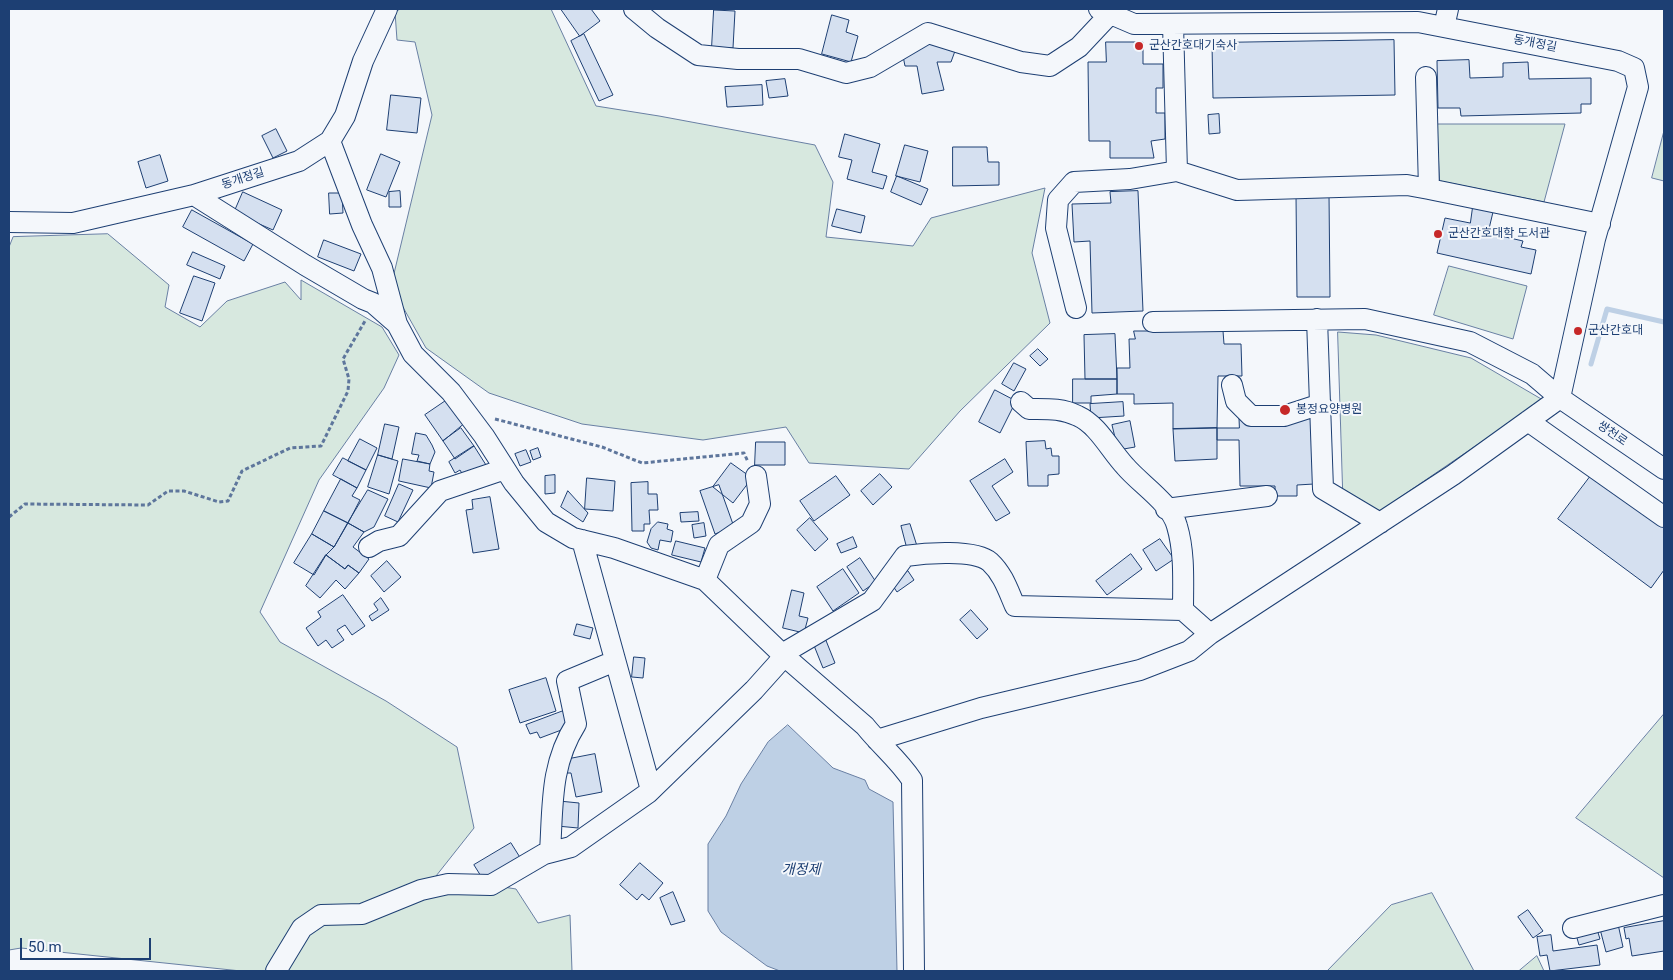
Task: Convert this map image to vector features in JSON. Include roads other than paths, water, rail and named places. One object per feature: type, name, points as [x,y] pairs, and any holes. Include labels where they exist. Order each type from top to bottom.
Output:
[{"type":"street","name":"동개정길","points":[[9,222],[73,223],[194,195],[298,161],[330,141],[345,116],[363,61],[387,9]]},
{"type":"street","points":[[634,9],[657,28],[698,55],[738,59],[799,59],[846,73],[870,67],[928,32],[1021,62],[1050,66],[1080,46],[1104,11]]},
{"type":"street","name":"동개정길","points":[[1104,11],[1134,24],[1173,24],[1234,16],[1418,22],[1446,18],[1618,61],[1634,68],[1638,87],[1600,224],[1560,398]]},
{"type":"street","points":[[1173,24],[1177,171]]},
{"type":"street","points":[[1426,77],[1429,189]]},
{"type":"street","points":[[330,141],[362,225],[382,268],[397,324],[413,354],[451,392],[505,469],[546,522],[572,538],[614,548],[705,580],[782,654],[866,726],[876,740],[899,761],[912,780],[914,971]]},
{"type":"street","points":[[1076,308],[1056,228],[1058,200],[1074,182],[1130,179],[1177,171],[1237,190],[1407,185],[1600,224]]},
{"type":"street","points":[[194,195],[305,265],[363,299],[374,303],[397,324]]},
{"type":"street","name":"쌍천로","points":[[1153,322],[1365,318],[1470,342],[1532,374],[1560,398],[1664,470]]},
{"type":"street","points":[[1318,319],[1323,489],[1380,523]]},
{"type":"street","points":[[1232,385],[1236,401],[1251,416],[1284,416],[1321,404]]},
{"type":"street","points":[[876,740],[981,708],[1140,670],[1189,651],[1210,634],[1453,475],[1560,398]]},
{"type":"street","points":[[1021,402],[1029,409],[1056,408],[1080,416],[1103,438],[1125,466],[1161,501],[1172,517],[1182,563],[1183,610]]},
{"type":"street","points":[[1528,421],[1664,517]]},
{"type":"street","points":[[369,547],[379,540],[399,536],[440,491],[505,469]]},
{"type":"street","points":[[705,580],[719,545],[751,523],[760,504],[756,476]]},
{"type":"street","points":[[1172,517],[1267,496]]},
{"type":"street","points":[[582,540],[651,790]]},
{"type":"street","points":[[276,971],[302,928],[321,915],[362,914],[421,890],[448,884],[491,885],[550,852],[572,847],[651,790],[754,690],[780,661],[782,654],[872,601],[905,556],[924,553],[974,556],[988,560],[1003,577],[1015,606],[1183,610],[1210,634]]},
{"type":"street","points":[[550,852],[557,767],[564,743],[576,724],[566,681],[615,661]]},
{"type":"street","points":[[1573,928],[1664,906]]},
{"type":"water","name":"개정제","points":[[788,725],[833,768],[865,780],[869,789],[893,802],[897,971],[780,971],[767,966],[721,932],[708,911],[708,844],[726,816],[741,784],[768,742]]},
{"type":"waterway","points":[[1591,364],[1607,309],[1664,322]]},
{"type":"place","name":"군산간호대기숙사","points":[[1139,46]]},
{"type":"place","name":"군산간호대학 도서관","points":[[1438,234]]},
{"type":"place","name":"군산간호대","points":[[1578,331]]},
{"type":"place","name":"봉정요양병원","points":[[1285,410]]}]
